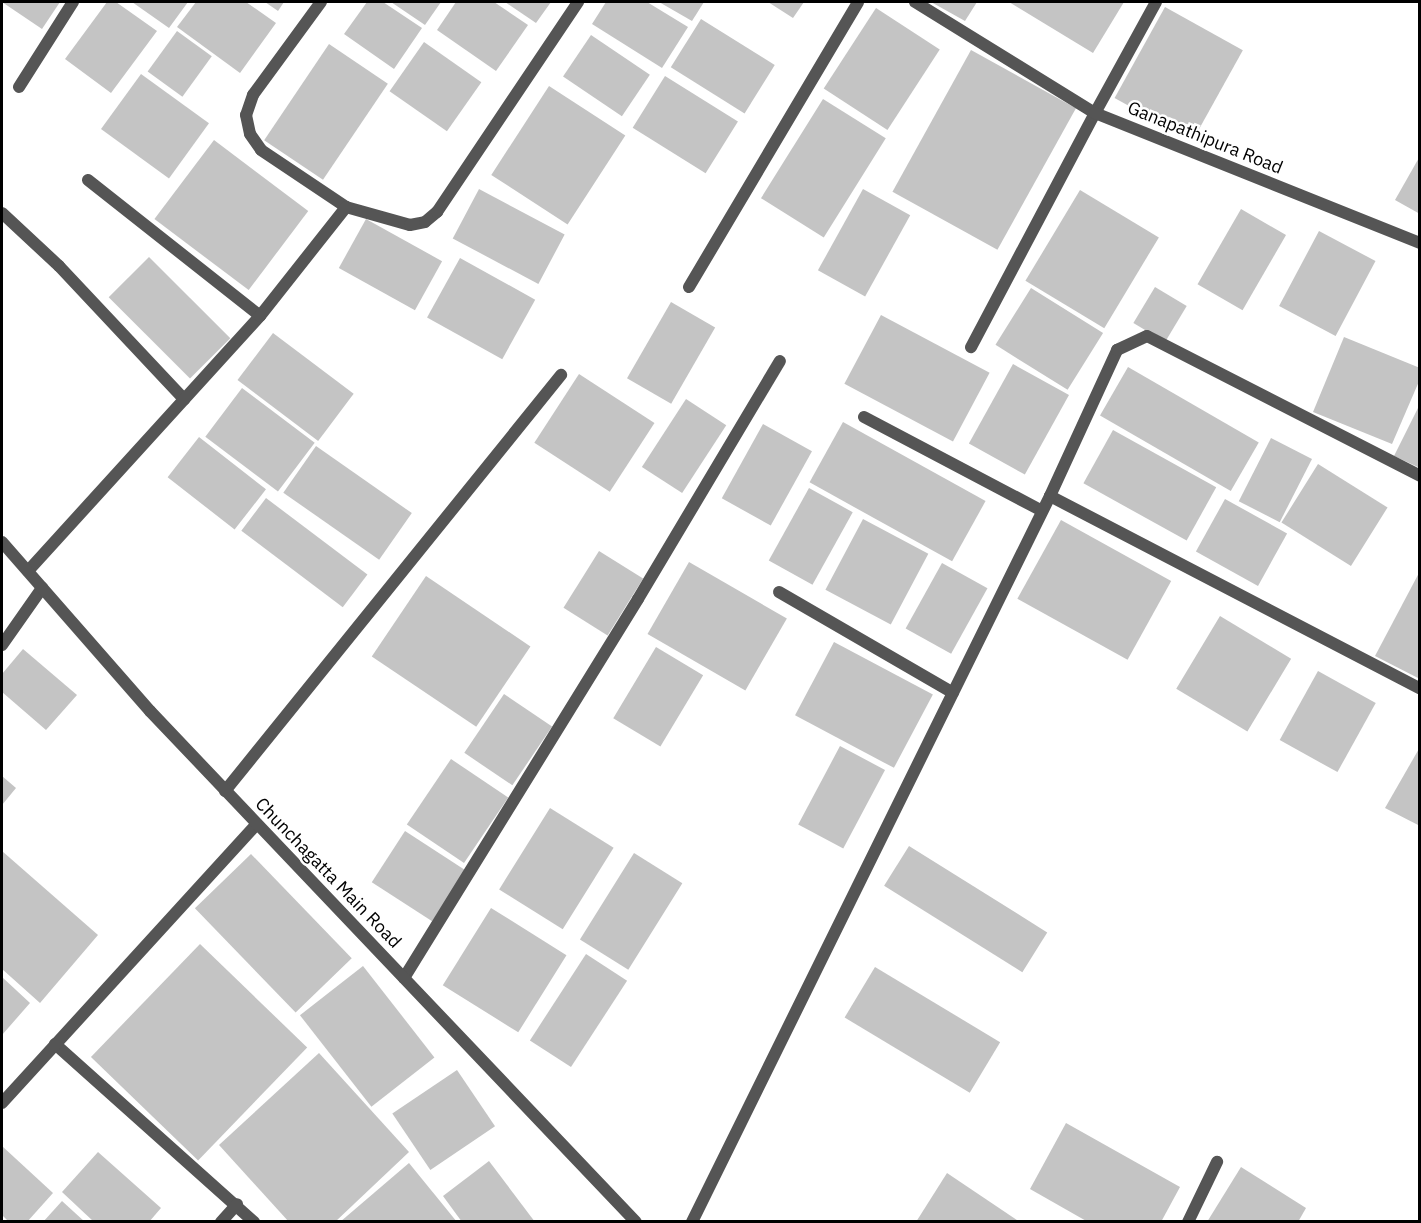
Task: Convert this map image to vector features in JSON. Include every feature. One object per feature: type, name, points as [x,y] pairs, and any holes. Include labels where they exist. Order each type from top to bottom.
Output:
[{"type":"street","points":[[19,87],[73,2]]},
{"type":"street","points":[[321,2],[253,95],[246,115],[250,134],[261,150],[346,207],[410,225],[425,222],[437,212],[578,2]]},
{"type":"street","points":[[689,287],[858,2]]},
{"type":"street","points":[[915,2],[1095,113],[971,347]]},
{"type":"street","name":"Ganapathipura Road","points":[[1156,2],[1095,113],[1419,243]]},
{"type":"street","points":[[88,180],[260,316]]},
{"type":"street","points":[[27,571],[260,316],[346,207]]},
{"type":"street","points":[[2,213],[59,266],[184,399]]},
{"type":"street","points":[[692,1221],[1050,496],[1117,350],[1147,336],[1419,476]]},
{"type":"street","points":[[404,978],[638,599],[780,361]]},
{"type":"street","points":[[225,791],[561,375]]},
{"type":"street","points":[[864,417],[1042,511]]},
{"type":"street","points":[[1050,496],[1419,689]]},
{"type":"street","name":"Chunchagatta Main Road","points":[[2,542],[150,711],[636,1221]]},
{"type":"street","points":[[2,645],[42,588]]},
{"type":"street","points":[[779,592],[953,693]]},
{"type":"street","points":[[2,1103],[257,824]]},
{"type":"street","points":[[55,1044],[254,1221]]},
{"type":"street","points":[[1188,1221],[1217,1162]]},
{"type":"street","points":[[221,1221],[237,1204]]},
{"type":"building","points":[[2,2],[60,2],[42,29]]},
{"type":"building","points":[[107,2],[116,2],[157,31],[111,93],[65,59]]},
{"type":"building","points":[[132,2],[188,2],[169,28]]},
{"type":"building","points":[[196,2],[246,2],[276,23],[240,73],[177,27]]},
{"type":"building","points":[[265,2],[284,2],[278,11]]},
{"type":"building","points":[[367,2],[383,2],[422,28],[394,69],[344,34]]},
{"type":"building","points":[[391,2],[441,2],[425,25]]},
{"type":"building","points":[[456,2],[494,2],[528,25],[496,71],[437,30]]},
{"type":"building","points":[[505,2],[551,2],[536,23]]},
{"type":"building","points":[[606,2],[647,2],[688,27],[662,68],[592,24]]},
{"type":"building","points":[[659,2],[704,2],[692,21]]},
{"type":"building","points":[[768,2],[804,2],[793,18]]},
{"type":"building","points":[[931,2],[977,2],[965,21]]},
{"type":"building","points":[[1009,2],[1124,2],[1093,53]]},
{"type":"building","points":[[1165,7],[1243,50],[1192,141],[1115,98]]},
{"type":"building","points":[[876,8],[940,49],[887,130],[824,89]]},
{"type":"building","points":[[701,19],[775,65],[745,113],[671,67]]},
{"type":"building","points":[[177,31],[212,56],[182,97],[148,71]]},
{"type":"building","points":[[591,35],[650,75],[622,116],[563,76]]},
{"type":"building","points":[[424,42],[481,82],[447,131],[390,91]]},
{"type":"building","points":[[329,44],[388,84],[323,180],[264,140]]},
{"type":"building","points":[[971,50],[1076,108],[997,250],[892,192]]},
{"type":"building","points":[[141,74],[209,123],[169,178],[101,129]]},
{"type":"building","points":[[665,76],[738,122],[706,173],[633,128]]},
{"type":"building","points":[[549,86],[625,136],[568,224],[491,175]]},
{"type":"building","points":[[823,99],[886,138],[824,237],[761,198]]},
{"type":"building","points":[[214,140],[308,211],[249,290],[154,219]]},
{"type":"building","points":[[1420,156],[1420,214],[1395,200]]},
{"type":"building","points":[[479,189],[565,235],[538,284],[453,238]]},
{"type":"building","points":[[863,189],[910,215],[865,297],[818,270]]},
{"type":"building","points":[[1080,190],[1159,237],[1104,328],[1025,281]]},
{"type":"building","points":[[1241,209],[1286,235],[1243,310],[1198,284]]},
{"type":"building","points":[[366,219],[442,261],[415,310],[339,268]]},
{"type":"building","points":[[1319,231],[1376,261],[1336,336],[1279,306]]},
{"type":"building","points":[[149,257],[230,338],[190,379],[109,297]]},
{"type":"building","points":[[460,258],[535,300],[502,359],[427,317]]},
{"type":"building","points":[[1155,287],[1187,306],[1165,342],[1133,323]]},
{"type":"building","points":[[1031,288],[1103,333],[1068,390],[995,345]]},
{"type":"building","points":[[671,302],[715,328],[671,404],[627,378]]},
{"type":"building","points":[[881,315],[990,373],[953,442],[844,384]]},
{"type":"building","points":[[273,333],[354,394],[318,441],[237,380]]},
{"type":"building","points":[[1344,337],[1420,368],[1420,379],[1392,444],[1313,412]]},
{"type":"building","points":[[1013,364],[1069,395],[1025,475],[969,444]]},
{"type":"building","points":[[1128,367],[1259,442],[1231,491],[1100,415]]},
{"type":"building","points":[[579,374],[654,423],[610,492],[534,443]]},
{"type":"building","points":[[242,388],[315,443],[278,491],[205,437]]},
{"type":"building","points":[[686,399],[726,425],[682,493],[642,467]]},
{"type":"building","points":[[1420,404],[1420,468],[1394,456]]},
{"type":"building","points":[[843,422],[986,501],[952,561],[810,482]]},
{"type":"building","points":[[763,424],[812,451],[771,525],[722,498]]},
{"type":"building","points":[[1113,430],[1216,487],[1187,541],[1083,483]]},
{"type":"building","points":[[199,437],[266,489],[235,530],[168,477]]},
{"type":"building","points":[[1271,438],[1312,459],[1280,522],[1239,501]]},
{"type":"building","points":[[316,446],[412,513],[379,560],[283,493]]},
{"type":"building","points":[[1318,464],[1388,507],[1351,566],[1281,523]]},
{"type":"building","points":[[809,488],[853,512],[812,585],[769,561]]},
{"type":"building","points":[[266,498],[367,574],[343,607],[241,531]]},
{"type":"building","points":[[1225,499],[1287,533],[1258,586],[1196,551]]},
{"type":"building","points":[[863,519],[928,554],[891,624],[825,590]]},
{"type":"building","points":[[1061,520],[1171,581],[1128,660],[1017,599]]},
{"type":"building","points":[[599,551],[643,579],[608,635],[563,608]]},
{"type":"building","points":[[689,562],[787,618],[745,690],[648,634]]},
{"type":"building","points":[[942,563],[987,588],[951,654],[906,629]]},
{"type":"building","points":[[1420,571],[1420,679],[1375,656]]},
{"type":"building","points":[[426,576],[530,646],[476,727],[372,656]]},
{"type":"building","points":[[1220,616],[1291,659],[1247,732],[1176,689]]},
{"type":"building","points":[[834,642],[933,695],[894,768],[795,715]]},
{"type":"building","points":[[656,647],[703,675],[660,746],[613,718]]},
{"type":"building","points":[[23,649],[77,695],[46,730],[2,692],[2,674]]},
{"type":"building","points":[[1318,671],[1376,703],[1337,772],[1280,740]]},
{"type":"building","points":[[504,694],[552,726],[512,785],[464,753]]},
{"type":"building","points":[[840,746],[885,770],[843,849],[798,825]]},
{"type":"building","points":[[1420,747],[1420,826],[1385,808]]},
{"type":"building","points":[[451,759],[508,798],[464,863],[407,824]]},
{"type":"building","points":[[2,776],[16,788],[2,805]]},
{"type":"building","points":[[550,808],[614,848],[563,929],[499,889]]},
{"type":"building","points":[[405,831],[465,870],[432,921],[372,882]]},
{"type":"building","points":[[909,846],[1047,932],[1022,972],[884,886]]},
{"type":"building","points":[[2,851],[98,935],[40,1003],[2,969]]},
{"type":"building","points":[[634,853],[682,883],[628,970],[580,940]]},
{"type":"building","points":[[251,854],[352,958],[296,1012],[195,908]]},
{"type":"building","points":[[491,908],[566,955],[518,1032],[443,985]]},
{"type":"building","points":[[200,944],[307,1048],[198,1160],[91,1057]]},
{"type":"building","points":[[586,954],[627,981],[571,1067],[530,1040]]},
{"type":"building","points":[[363,966],[434,1057],[371,1107],[300,1015]]},
{"type":"building","points":[[875,967],[1000,1042],[970,1093],[845,1018]]},
{"type":"building","points":[[2,977],[30,1003],[2,1035]]},
{"type":"building","points":[[319,1053],[409,1152],[335,1222],[289,1222],[219,1145]]},
{"type":"building","points":[[457,1070],[495,1126],[430,1170],[392,1114]]},
{"type":"building","points":[[1066,1123],[1180,1187],[1161,1222],[1088,1222],[1030,1189]]},
{"type":"building","points":[[2,1146],[53,1193],[27,1222],[9,1222],[2,1215]]},
{"type":"building","points":[[98,1152],[161,1208],[149,1222],[94,1222],[62,1192]]},
{"type":"building","points":[[489,1161],[535,1222],[462,1222],[443,1196]]},
{"type":"building","points":[[409,1163],[457,1222],[340,1222]]},
{"type":"building","points":[[1241,1167],[1306,1208],[1298,1222],[1207,1222]]},
{"type":"building","points":[[947,1173],[1020,1222],[916,1222]]},
{"type":"building","points":[[62,1201],[85,1222],[43,1222]]}]
